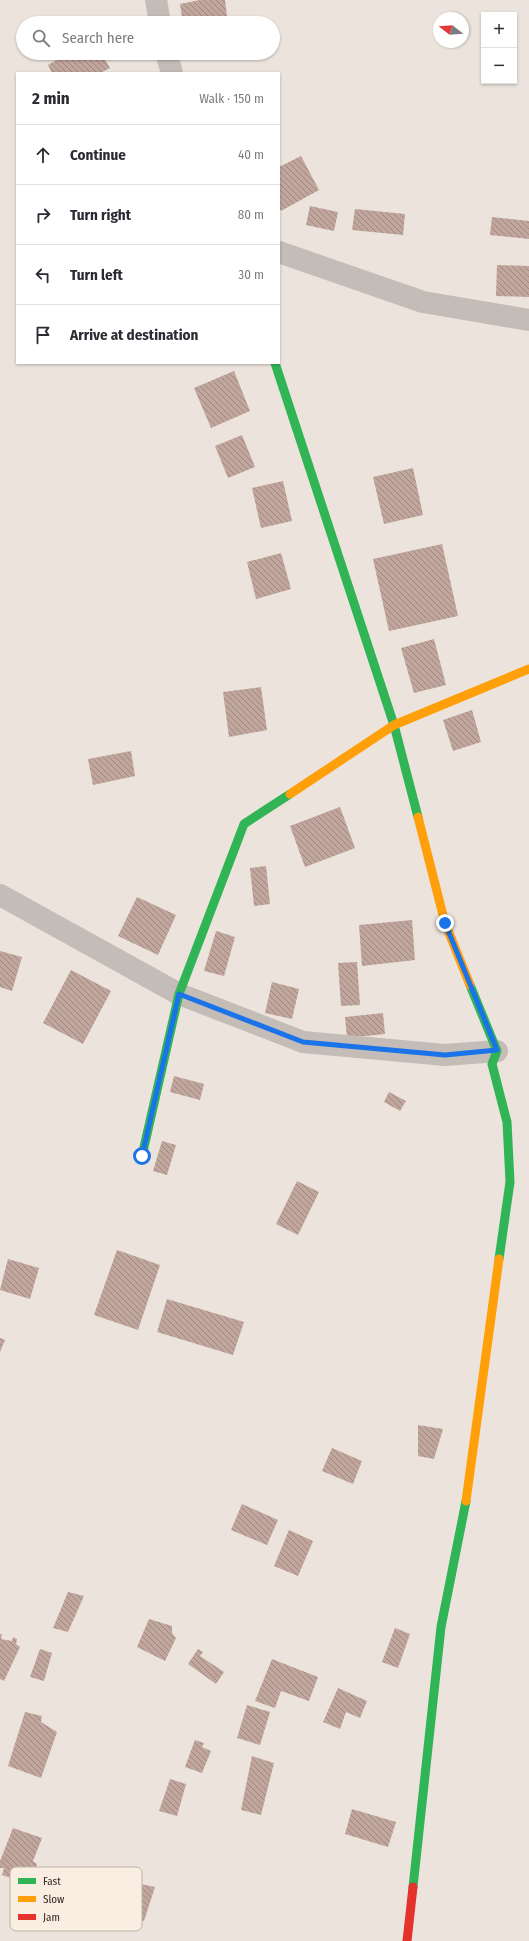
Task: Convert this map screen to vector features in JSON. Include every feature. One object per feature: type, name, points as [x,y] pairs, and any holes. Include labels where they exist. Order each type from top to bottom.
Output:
[{"type":"street","points":[[156,0],[159,16]]},
{"type":"street","points":[[168,60],[172,72]]},
{"type":"street","points":[[280,252],[423,302],[529,320]]},
{"type":"street","points":[[275,364],[394,725],[445,923],[497,1050],[492,1064],[507,1122],[510,1182],[465,1511],[441,1627],[407,1941]]},
{"type":"street","points":[[142,1156],[179,994],[244,824],[394,725],[529,669]]},
{"type":"street","points":[[0,895],[179,994],[303,1042],[445,1055],[497,1050]]},
{"type":"building","points":[[200,0],[225,0],[227,16],[182,16],[180,4]]},
{"type":"building","points":[[57,60],[105,60],[110,68],[102,72],[52,72],[48,65]]},
{"type":"building","points":[[301,156],[319,190],[281,211],[280,166]]},
{"type":"building","points":[[310,206],[338,212],[334,231],[306,225]]},
{"type":"building","points":[[355,209],[405,214],[403,235],[352,230]]},
{"type":"building","points":[[492,217],[529,221],[529,239],[490,235]]},
{"type":"building","points":[[497,265],[529,266],[529,297],[496,296]]},
{"type":"building","points":[[234,371],[250,411],[211,428],[194,388]]},
{"type":"building","points":[[242,435],[255,467],[228,478],[215,446]]},
{"type":"building","points":[[413,468],[423,515],[384,524],[373,477]]},
{"type":"building","points":[[283,481],[292,521],[261,528],[252,488]]},
{"type":"building","points":[[442,544],[458,616],[389,631],[373,559]]},
{"type":"building","points":[[281,553],[291,589],[256,599],[247,562]]},
{"type":"building","points":[[434,639],[446,685],[414,693],[401,648]]},
{"type":"building","points":[[261,687],[267,730],[229,737],[223,692]]},
{"type":"building","points":[[472,710],[481,742],[453,751],[443,720]]},
{"type":"building","points":[[131,751],[135,776],[93,785],[88,759]]},
{"type":"building","points":[[340,807],[355,848],[305,867],[290,826]]},
{"type":"building","points":[[266,866],[270,904],[254,906],[250,868]]},
{"type":"building","points":[[137,897],[176,915],[158,955],[118,936]]},
{"type":"building","points":[[412,920],[415,960],[362,966],[359,925]]},
{"type":"building","points":[[216,931],[235,937],[224,976],[204,971]]},
{"type":"building","points":[[0,951],[22,957],[12,991],[0,987]]},
{"type":"building","points":[[357,962],[360,1005],[341,1006],[338,963]]},
{"type":"building","points":[[71,970],[111,991],[83,1044],[43,1023]]},
{"type":"building","points":[[272,982],[299,989],[292,1019],[265,1013]]},
{"type":"building","points":[[383,1013],[385,1034],[347,1038],[345,1017]]},
{"type":"building","points":[[174,1076],[204,1084],[200,1100],[170,1092]]},
{"type":"building","points":[[389,1092],[406,1101],[400,1111],[384,1102]]},
{"type":"building","points":[[162,1141],[176,1145],[167,1175],[153,1171]]},
{"type":"building","points":[[297,1181],[319,1192],[298,1235],[276,1224]]},
{"type":"building","points":[[117,1250],[160,1265],[138,1330],[94,1315]]},
{"type":"building","points":[[8,1259],[39,1268],[30,1299],[0,1290]]},
{"type":"building","points":[[167,1299],[244,1322],[233,1355],[157,1332]]},
{"type":"building","points":[[0,1338],[5,1340],[0,1352]]},
{"type":"building","points":[[418,1425],[443,1429],[434,1459],[418,1456]]},
{"type":"building","points":[[332,1448],[362,1461],[353,1484],[322,1471]]},
{"type":"building","points":[[242,1504],[278,1520],[267,1545],[231,1530]]},
{"type":"building","points":[[289,1530],[313,1541],[298,1576],[274,1566]]},
{"type":"building","points":[[68,1592],[84,1596],[68,1632],[53,1628]]},
{"type":"building","points":[[149,1619],[172,1626],[172,1633],[176,1638],[165,1661],[137,1647]]},
{"type":"building","points":[[395,1628],[410,1634],[398,1668],[382,1662]]},
{"type":"building","points":[[0,1634],[2,1634],[1,1639],[12,1641],[13,1637],[17,1639],[16,1644],[20,1647],[4,1681],[0,1679]]},
{"type":"building","points":[[40,1649],[52,1653],[44,1681],[30,1677]]},
{"type":"building","points":[[198,1649],[203,1652],[200,1656],[224,1672],[216,1684],[188,1664]]},
{"type":"building","points":[[272,1659],[318,1677],[309,1701],[281,1691],[275,1708],[255,1701]]},
{"type":"building","points":[[338,1688],[367,1701],[360,1718],[346,1712],[340,1729],[323,1722]]},
{"type":"building","points":[[247,1705],[270,1712],[260,1745],[237,1738]]},
{"type":"building","points":[[25,1712],[42,1716],[41,1722],[57,1732],[41,1778],[8,1766]]},
{"type":"building","points":[[195,1740],[204,1743],[202,1747],[211,1751],[202,1773],[185,1767]]},
{"type":"building","points":[[252,1756],[274,1763],[261,1815],[241,1810]]},
{"type":"building","points":[[170,1779],[186,1784],[177,1816],[159,1811]]},
{"type":"building","points":[[352,1809],[396,1822],[388,1847],[345,1834]]},
{"type":"building","points":[[13,1828],[42,1838],[33,1861],[37,1864],[36,1867],[10,1867],[10,1878],[2,1875],[4,1868],[0,1868],[0,1861]]},
{"type":"building","points":[[142,1884],[155,1887],[144,1921],[142,1921]]},
{"type":"traffic: fast","points":[[275,364],[394,725],[418,817]]},
{"type":"traffic: fast","points":[[142,1156],[179,994],[244,824],[290,794]]},
{"type":"traffic: fast","points":[[470,985],[497,1051],[492,1064],[507,1122],[510,1182],[499,1259]]},
{"type":"traffic: fast","points":[[413,1887],[441,1627],[466,1501]]},
{"type":"traffic: slow","points":[[290,794],[394,725],[529,669]]},
{"type":"traffic: slow","points":[[418,817],[445,923],[470,985]]},
{"type":"traffic: slow","points":[[466,1501],[499,1259]]},
{"type":"traffic: jam","points":[[407,1941],[413,1887]]},
{"type":"route","points":[[142,1156],[179,994],[303,1042],[445,1055],[497,1050],[445,923]]}]
